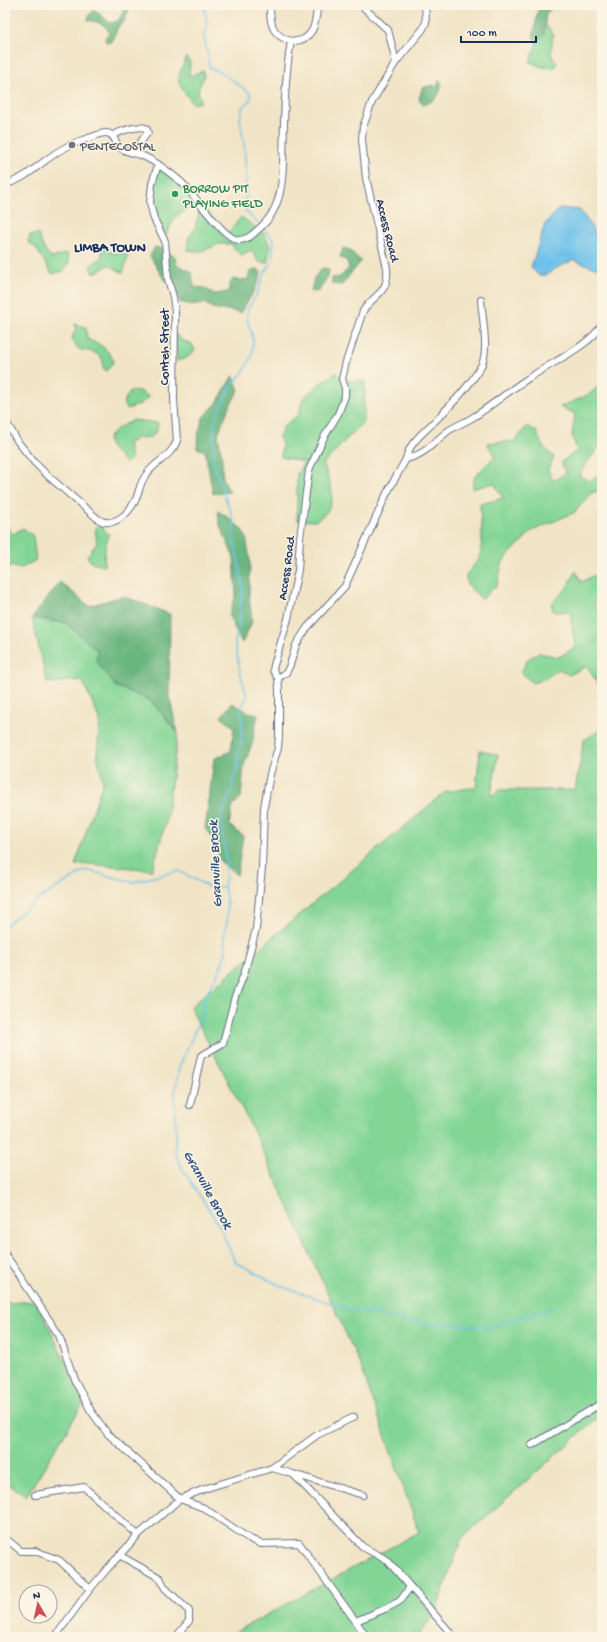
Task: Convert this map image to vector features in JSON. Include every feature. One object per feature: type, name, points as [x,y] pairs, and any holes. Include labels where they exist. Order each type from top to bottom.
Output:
[{"type":"street","points":[[270,5],[271,21],[276,33],[291,41],[306,39],[312,31],[318,5]]},
{"type":"street","points":[[361,5],[388,30],[396,62]]},
{"type":"street","name":"Access Road","points":[[190,1105],[201,1056],[223,1043],[235,997],[244,974],[256,929],[262,868],[264,808],[270,774],[278,748],[279,735],[278,678],[273,670],[288,620],[298,570],[300,538],[309,470],[323,439],[338,414],[345,396],[345,388],[342,379],[363,311],[366,306],[382,292],[387,277],[387,268],[366,178],[362,139],[363,127],[372,102],[396,62],[423,29],[426,22],[425,5]]},
{"type":"street","points":[[113,135],[116,143],[122,149],[144,156],[158,164],[181,182],[223,231],[232,238],[243,240],[249,237],[265,223],[276,207],[282,183],[286,76],[291,41]]},
{"type":"street","points":[[5,184],[13,182],[35,170],[46,159],[75,142],[105,133],[113,135],[142,126],[146,128],[148,132],[133,153]]},
{"type":"street","name":"Conteh Street","points":[[5,420],[18,442],[38,466],[103,522],[108,523],[115,522],[125,513],[135,501],[146,474],[166,457],[176,445],[177,440],[174,400],[175,312],[168,279],[165,241],[154,219],[150,203],[152,184],[158,164]]},
{"type":"street","points":[[278,678],[286,673],[296,645],[304,634],[345,586],[367,541],[387,493],[406,459],[410,446],[450,405],[472,379],[482,364],[485,349],[481,300]]},
{"type":"street","points":[[406,459],[423,453],[448,432],[474,417],[531,376],[591,339],[602,324]]},
{"type":"street","points":[[5,1254],[58,1335],[74,1379],[91,1411],[107,1433],[180,1499],[204,1508],[248,1538],[261,1544],[299,1543],[367,1637]]},
{"type":"street","points":[[532,1445],[602,1403]]},
{"type":"street","points":[[55,1637],[90,1589],[119,1555],[138,1535],[180,1499],[207,1488],[272,1468],[317,1435],[354,1417]]},
{"type":"street","points":[[272,1468],[363,1495]]},
{"type":"street","points":[[293,1474],[363,1547],[387,1560],[454,1637]]},
{"type":"street","points":[[34,1495],[84,1487],[138,1535]]},
{"type":"street","points":[[5,1538],[21,1551],[35,1551],[59,1560],[90,1589]]},
{"type":"street","points":[[119,1555],[160,1578],[165,1588],[189,1611],[189,1621],[177,1637]]},
{"type":"street","points":[[356,1621],[400,1601],[410,1587]]},
{"type":"green space","points":[[547,5],[556,5],[546,13],[544,35],[537,42],[533,37],[538,10]]},
{"type":"green space","points":[[130,6],[124,22],[119,25],[111,42],[106,42],[105,38],[109,33],[106,27],[95,21],[88,20],[89,15],[95,10],[110,23],[118,21],[124,10]]},
{"type":"green space","points":[[545,24],[553,34],[551,55],[557,63],[554,68],[542,67],[530,62],[537,42],[544,35]]},
{"type":"green space","points":[[187,57],[190,63],[189,76],[203,71],[204,76],[198,90],[201,102],[193,104],[180,86],[179,82],[180,73]]},
{"type":"green space","points":[[439,80],[442,83],[437,97],[423,105],[419,100],[422,88],[432,85],[437,87]]},
{"type":"green space","points":[[158,164],[197,201],[194,206],[175,217],[166,235],[162,236],[154,219],[150,192]]},
{"type":"green space","points":[[201,205],[228,234],[241,217],[264,233],[270,247],[267,263],[259,262],[251,250],[241,255],[231,244],[219,244],[200,252],[188,250],[188,239],[195,228]]},
{"type":"green space","points":[[38,234],[44,249],[52,258],[67,253],[69,262],[64,271],[52,274],[36,248],[28,242],[30,235]]},
{"type":"green space","points":[[155,247],[161,248],[175,257],[177,265],[192,272],[194,287],[204,288],[215,294],[228,292],[233,279],[248,279],[250,272],[257,268],[261,272],[250,299],[240,313],[228,310],[216,310],[204,303],[191,305],[180,302],[175,288],[163,278],[150,256]]},
{"type":"green space","points":[[103,248],[114,253],[126,253],[128,257],[123,273],[109,265],[93,274],[90,266],[101,258]]},
{"type":"green space","points":[[343,248],[350,250],[361,261],[342,285],[332,284],[332,278],[340,277],[349,268],[347,261],[340,257]]},
{"type":"green space","points":[[322,268],[329,269],[328,276],[319,291],[311,292],[314,278]]},
{"type":"green space","points":[[75,324],[86,327],[87,339],[106,349],[111,356],[114,361],[106,371],[103,368],[103,360],[98,355],[79,349],[74,343],[72,338],[76,329]]},
{"type":"green space","points":[[175,334],[183,341],[191,343],[195,350],[187,357],[177,361]]},
{"type":"green space","points":[[336,373],[346,380],[365,381],[364,421],[323,464],[330,481],[332,493],[331,504],[327,511],[316,521],[297,520],[297,474],[304,462],[281,457],[282,444],[279,437],[283,427],[299,414],[303,398],[319,384]]},
{"type":"green space","points":[[233,375],[239,390],[229,407],[218,434],[222,458],[223,480],[230,492],[213,494],[205,451],[197,448],[198,435],[203,417],[217,403]]},
{"type":"green space","points":[[602,384],[602,440],[599,447],[587,462],[579,476],[590,481],[602,472],[602,490],[591,493],[575,512],[532,531],[503,561],[497,585],[482,599],[467,585],[466,575],[480,558],[482,538],[480,504],[503,498],[494,483],[472,489],[475,476],[495,456],[487,443],[515,441],[527,426],[536,431],[542,445],[554,457],[548,469],[553,481],[566,473],[561,462],[577,451],[572,435],[575,414],[560,407],[588,395]]},
{"type":"green space","points":[[130,391],[140,391],[149,397],[139,405],[127,409],[123,403]]},
{"type":"green space","points":[[134,420],[158,423],[157,431],[151,437],[137,438],[128,444],[131,459],[126,464],[110,447],[108,438],[118,428]]},
{"type":"green space","points":[[218,511],[241,528],[246,537],[250,561],[249,594],[252,622],[242,643],[229,616],[236,594],[234,558],[219,523]]},
{"type":"green space","points":[[5,525],[13,534],[23,528],[33,536],[36,560],[20,569],[11,566],[5,568]]},
{"type":"green space","points":[[100,525],[109,535],[105,548],[104,566],[92,563],[87,556],[97,543],[95,528]]},
{"type":"green space","points":[[576,571],[581,582],[601,572],[602,573],[602,593],[594,605],[602,616],[602,683],[598,684],[587,666],[569,675],[559,669],[546,678],[533,683],[521,672],[528,659],[538,653],[559,657],[575,647],[570,611],[554,612],[551,604],[566,589]]},
{"type":"green space","points":[[60,582],[89,606],[123,596],[170,614],[169,696],[178,733],[150,700],[115,686],[96,660],[98,651],[66,623],[32,618]]},
{"type":"green space","points":[[32,618],[66,623],[98,651],[115,686],[150,700],[178,733],[166,822],[152,870],[90,864],[75,865],[103,782],[97,754],[100,720],[82,680],[47,683]]},
{"type":"green space","points":[[232,703],[248,712],[258,714],[252,744],[244,765],[241,798],[233,805],[229,825],[243,836],[237,875],[221,862],[213,838],[205,829],[214,759],[231,751],[234,727],[221,717]]},
{"type":"green space","points":[[602,729],[602,1414],[462,1538],[435,1613],[418,1637],[226,1637],[419,1532],[361,1367],[255,1134],[190,1007],[445,792],[476,787],[480,750],[498,755],[491,796],[500,790],[575,790],[584,740]]},
{"type":"green space","points":[[37,1301],[84,1402],[26,1497],[5,1481],[5,1303]]},
{"type":"water","points":[[560,208],[580,210],[590,224],[597,236],[601,249],[602,267],[595,268],[573,260],[553,270],[547,275],[538,275],[531,267],[545,224]]},
{"type":"waterway","name":"Granville Brook","points":[[204,5],[207,23],[204,36],[210,68],[222,73],[250,93],[251,99],[242,108],[240,119],[244,143],[246,175],[245,210],[261,225]]},
{"type":"waterway","name":"Granville Brook","points":[[264,228],[274,242],[271,263],[264,274],[256,296],[248,308],[247,318],[253,339],[252,356],[244,371],[229,390],[215,420],[213,435],[214,465],[234,522],[233,534],[242,578],[243,590],[240,606],[240,619],[235,643],[240,672],[247,697],[240,710],[242,718],[242,739],[238,752],[237,768],[233,780],[232,790],[221,815],[226,857],[224,887],[227,904],[227,922],[224,937],[226,952],[219,972],[205,996],[203,1013],[179,1067],[175,1092],[175,1152],[183,1170],[219,1225],[235,1262],[283,1287],[348,1309],[420,1323],[490,1327],[553,1307]]},
{"type":"waterway","points":[[5,926],[36,901],[85,870],[133,882],[179,871],[209,887],[224,887]]},
{"type":"place","name":"PENTECOSTAL","points":[[72,145]]},
{"type":"place","name":"BORROW PIT PLAYING FIELD","points":[[175,194]]},
{"type":"district","name":"LIMBA TOWN","points":[[110,246]]}]
